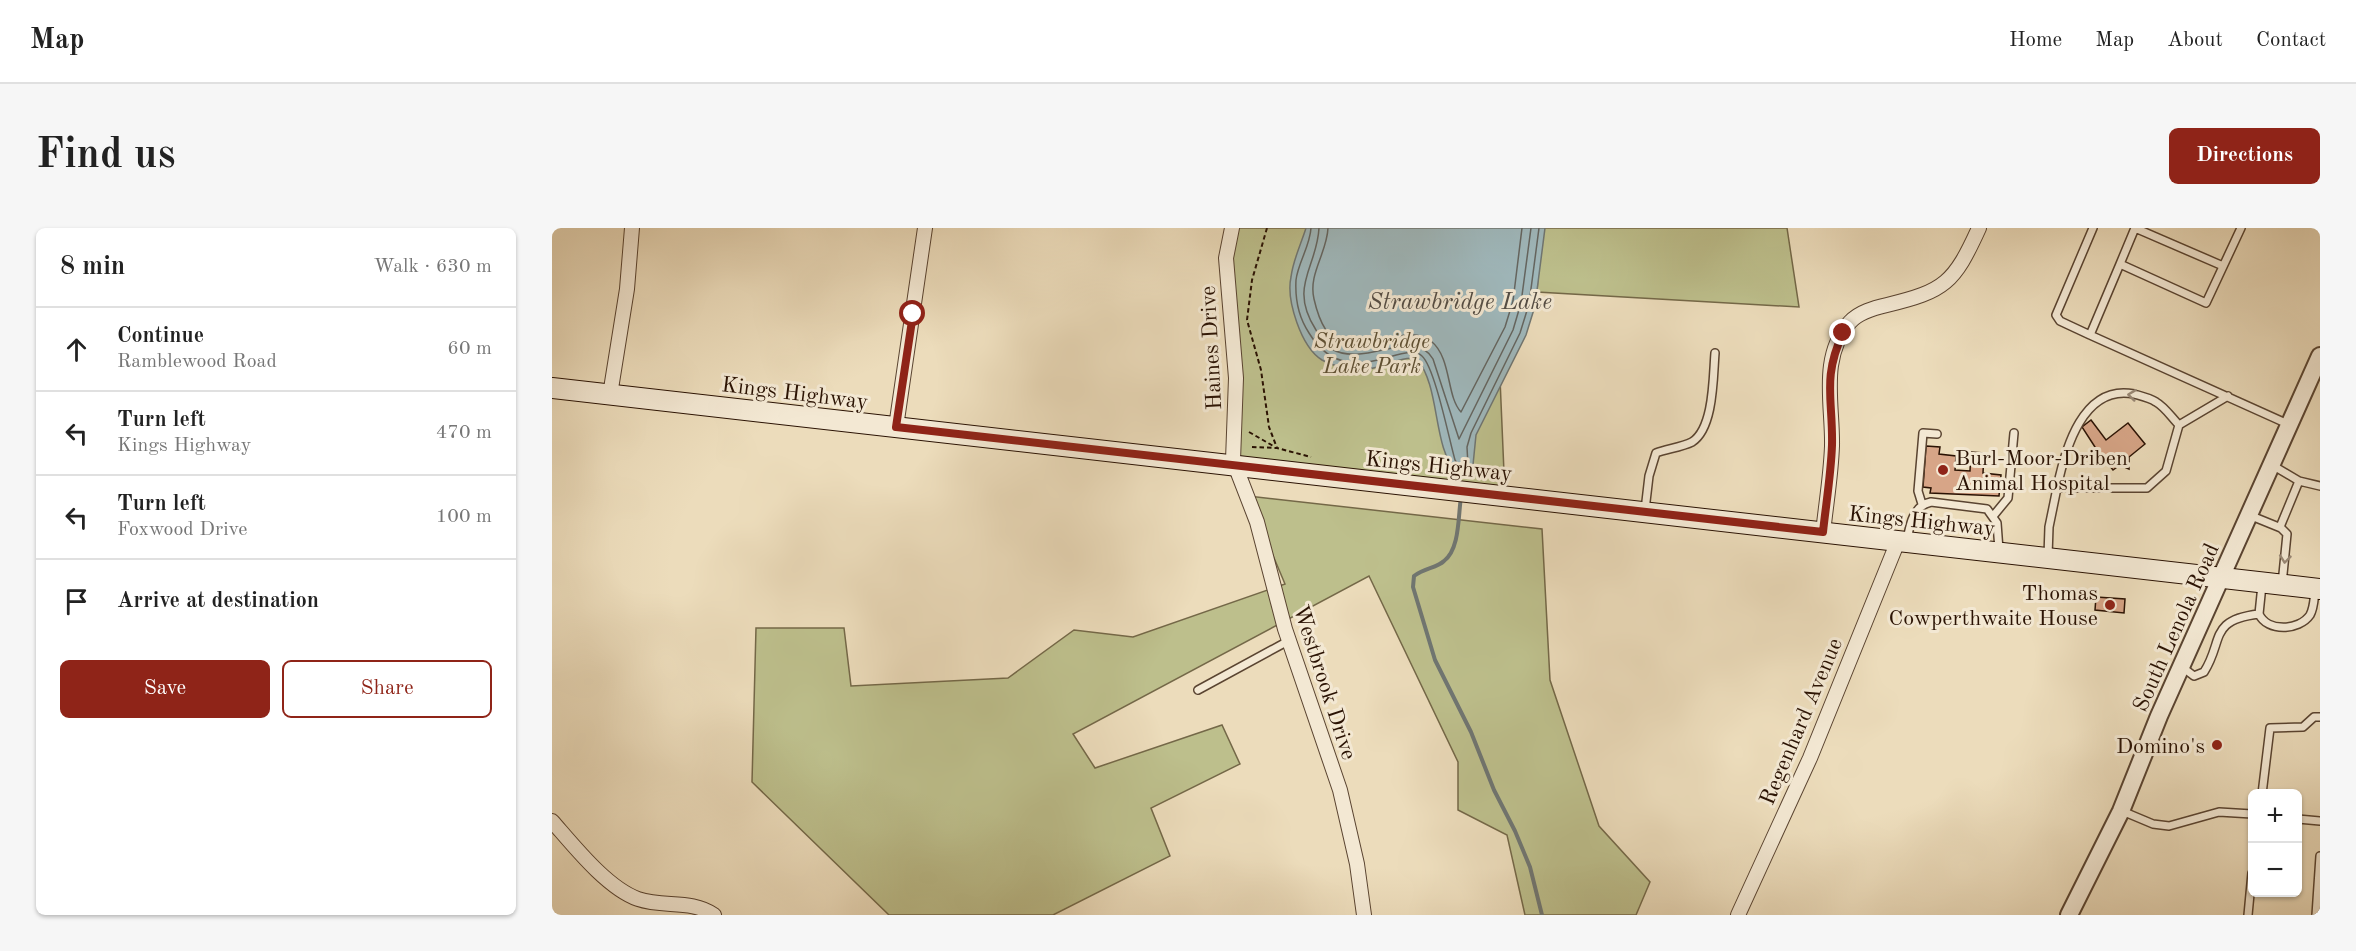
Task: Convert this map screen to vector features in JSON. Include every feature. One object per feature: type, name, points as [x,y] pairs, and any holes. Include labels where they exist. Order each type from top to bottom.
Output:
[{"type":"main road","name":"Kings Highway","points":[[552,388],[2318,589]]},
{"type":"street","points":[[610,395],[627,289],[632,228]]},
{"type":"street","points":[[896,427],[925,228]]},
{"type":"street","name":"Haines Drive","points":[[1232,228],[1226,268],[1235,358],[1235,466]]},
{"type":"street","points":[[1823,532],[1832,447],[1830,373],[1832,359],[1843,333],[1850,322],[1862,313],[1876,307],[1919,297],[1946,283],[1964,260],[1979,228]]},
{"type":"street","name":"South Lenola Road","points":[[2069,915],[2121,811],[2320,356]]},
{"type":"street","name":"Westbrook Drive","points":[[1235,466],[1257,522],[1290,640],[1340,790],[1358,870],[1364,915]]},
{"type":"street","name":"Regenhard Avenue","points":[[1738,915],[1810,758],[1902,542]]},
{"type":"street","points":[[552,821],[615,886],[639,899],[653,903],[691,904],[714,915]]},
{"type":"street","points":[[642,915],[653,903]]},
{"type":"lane","points":[[2093,228],[2055,315],[2060,321],[2290,425]]},
{"type":"lane","points":[[2090,334],[2135,228],[2223,266]]},
{"type":"lane","points":[[2120,264],[2206,303],[2239,229]]},
{"type":"lane","points":[[1644,512],[1648,476],[1656,453],[1690,443],[1702,434],[1708,417],[1715,353]]},
{"type":"lane","points":[[2048,558],[2049,527],[2062,467],[2080,422],[2090,406],[2107,396],[2126,393],[2142,396],[2157,402],[2179,425]]},
{"type":"lane","points":[[2057,488],[2147,488],[2166,471],[2179,425],[2228,396]]},
{"type":"lane","points":[[1923,504],[1918,491],[1923,433],[1937,434]]},
{"type":"lane","points":[[1994,515],[2008,498],[2014,433]]},
{"type":"lane","points":[[2271,465],[2299,481],[2320,486]]},
{"type":"lane","points":[[2280,527],[2299,481]]},
{"type":"lane","points":[[1902,542],[1916,510],[1923,504],[1931,502],[1987,509],[1994,515],[1997,523],[1999,553]]},
{"type":"lane","points":[[2249,515],[2280,527],[2287,534],[2282,585]]},
{"type":"lane","points":[[2262,582],[2259,614],[2266,624],[2271,625],[2299,624],[2311,614],[2318,589]]},
{"type":"lane","points":[[2182,668],[2194,675],[2204,672],[2216,640],[2224,627],[2237,619],[2259,614]]},
{"type":"lane","points":[[1198,690],[1290,640]]},
{"type":"lane","points":[[2263,789],[2270,728],[2303,727],[2314,717],[2320,717]]},
{"type":"lane","points":[[2121,811],[2153,824],[2169,826],[2219,812],[2248,814]]},
{"type":"lane","points":[[2302,819],[2320,821]]},
{"type":"lane","points":[[2316,915],[2320,856]]},
{"type":"lane","points":[[2248,915],[2250,897]]},
{"type":"path","points":[[1267,228],[1252,280],[1247,321],[1261,370],[1269,427],[1277,448]]},
{"type":"path","points":[[1249,432],[1277,448]]},
{"type":"path","points":[[1252,447],[1277,448],[1310,456],[1313,459]]},
{"type":"green space","name":"Strawbridge Lake Park","points":[[1233,228],[1537,228],[1499,355],[1505,496],[1233,460]]},
{"type":"green space","points":[[1541,228],[1787,228],[1799,307],[1537,292]]},
{"type":"green space","points":[[1248,496],[1542,529],[1550,680],[1599,826],[1650,882],[1636,915],[1525,915],[1507,835],[1458,810],[1458,762],[1369,576],[1073,734],[1095,768],[1222,725],[1240,764],[1151,808],[1170,856],[1053,915],[889,915],[752,782],[756,628],[844,628],[851,686],[1008,678],[1074,630],[1133,637],[1285,584]]},
{"type":"water","name":"Strawbridge Lake","points":[[1306,228],[1545,228],[1535,306],[1526,335],[1476,435],[1472,475],[1457,473],[1449,462],[1430,385],[1417,359],[1399,360],[1367,369],[1332,364],[1314,354],[1297,322],[1290,287],[1293,264]]},
{"type":"building","points":[[2091,420],[2106,440],[2128,423],[2145,444],[2129,457],[2129,469],[2120,465],[2113,470],[2095,447],[2082,427]]},
{"type":"building","name":"Burl-Moor-Driben Animal Hospital","points":[[1926,446],[1940,447],[1939,454],[1956,456],[1955,470],[1970,471],[1971,452],[1984,453],[1983,473],[2001,475],[1999,496],[1930,493],[1931,488],[1923,487]]},
{"type":"building","name":"Thomas Cowperthwaite House","points":[[2096,597],[2125,599],[2124,613],[2095,610]]},
{"type":"waterway","points":[[1461,497],[1453,549],[1441,563],[1414,576],[1413,587],[1435,660],[1471,732],[1494,790],[1530,867],[1542,915]]},
{"type":"place","name":"Burl-Moor-Driben Animal Hospital","points":[[1943,470]]},
{"type":"place","name":"Thomas Cowperthwaite House","points":[[2110,605]]},
{"type":"place","name":"Domino's","points":[[2217,745]]},
{"type":"route","points":[[913,314],[896,427],[1823,532],[1832,447],[1830,373],[1832,359],[1843,333]]}]
